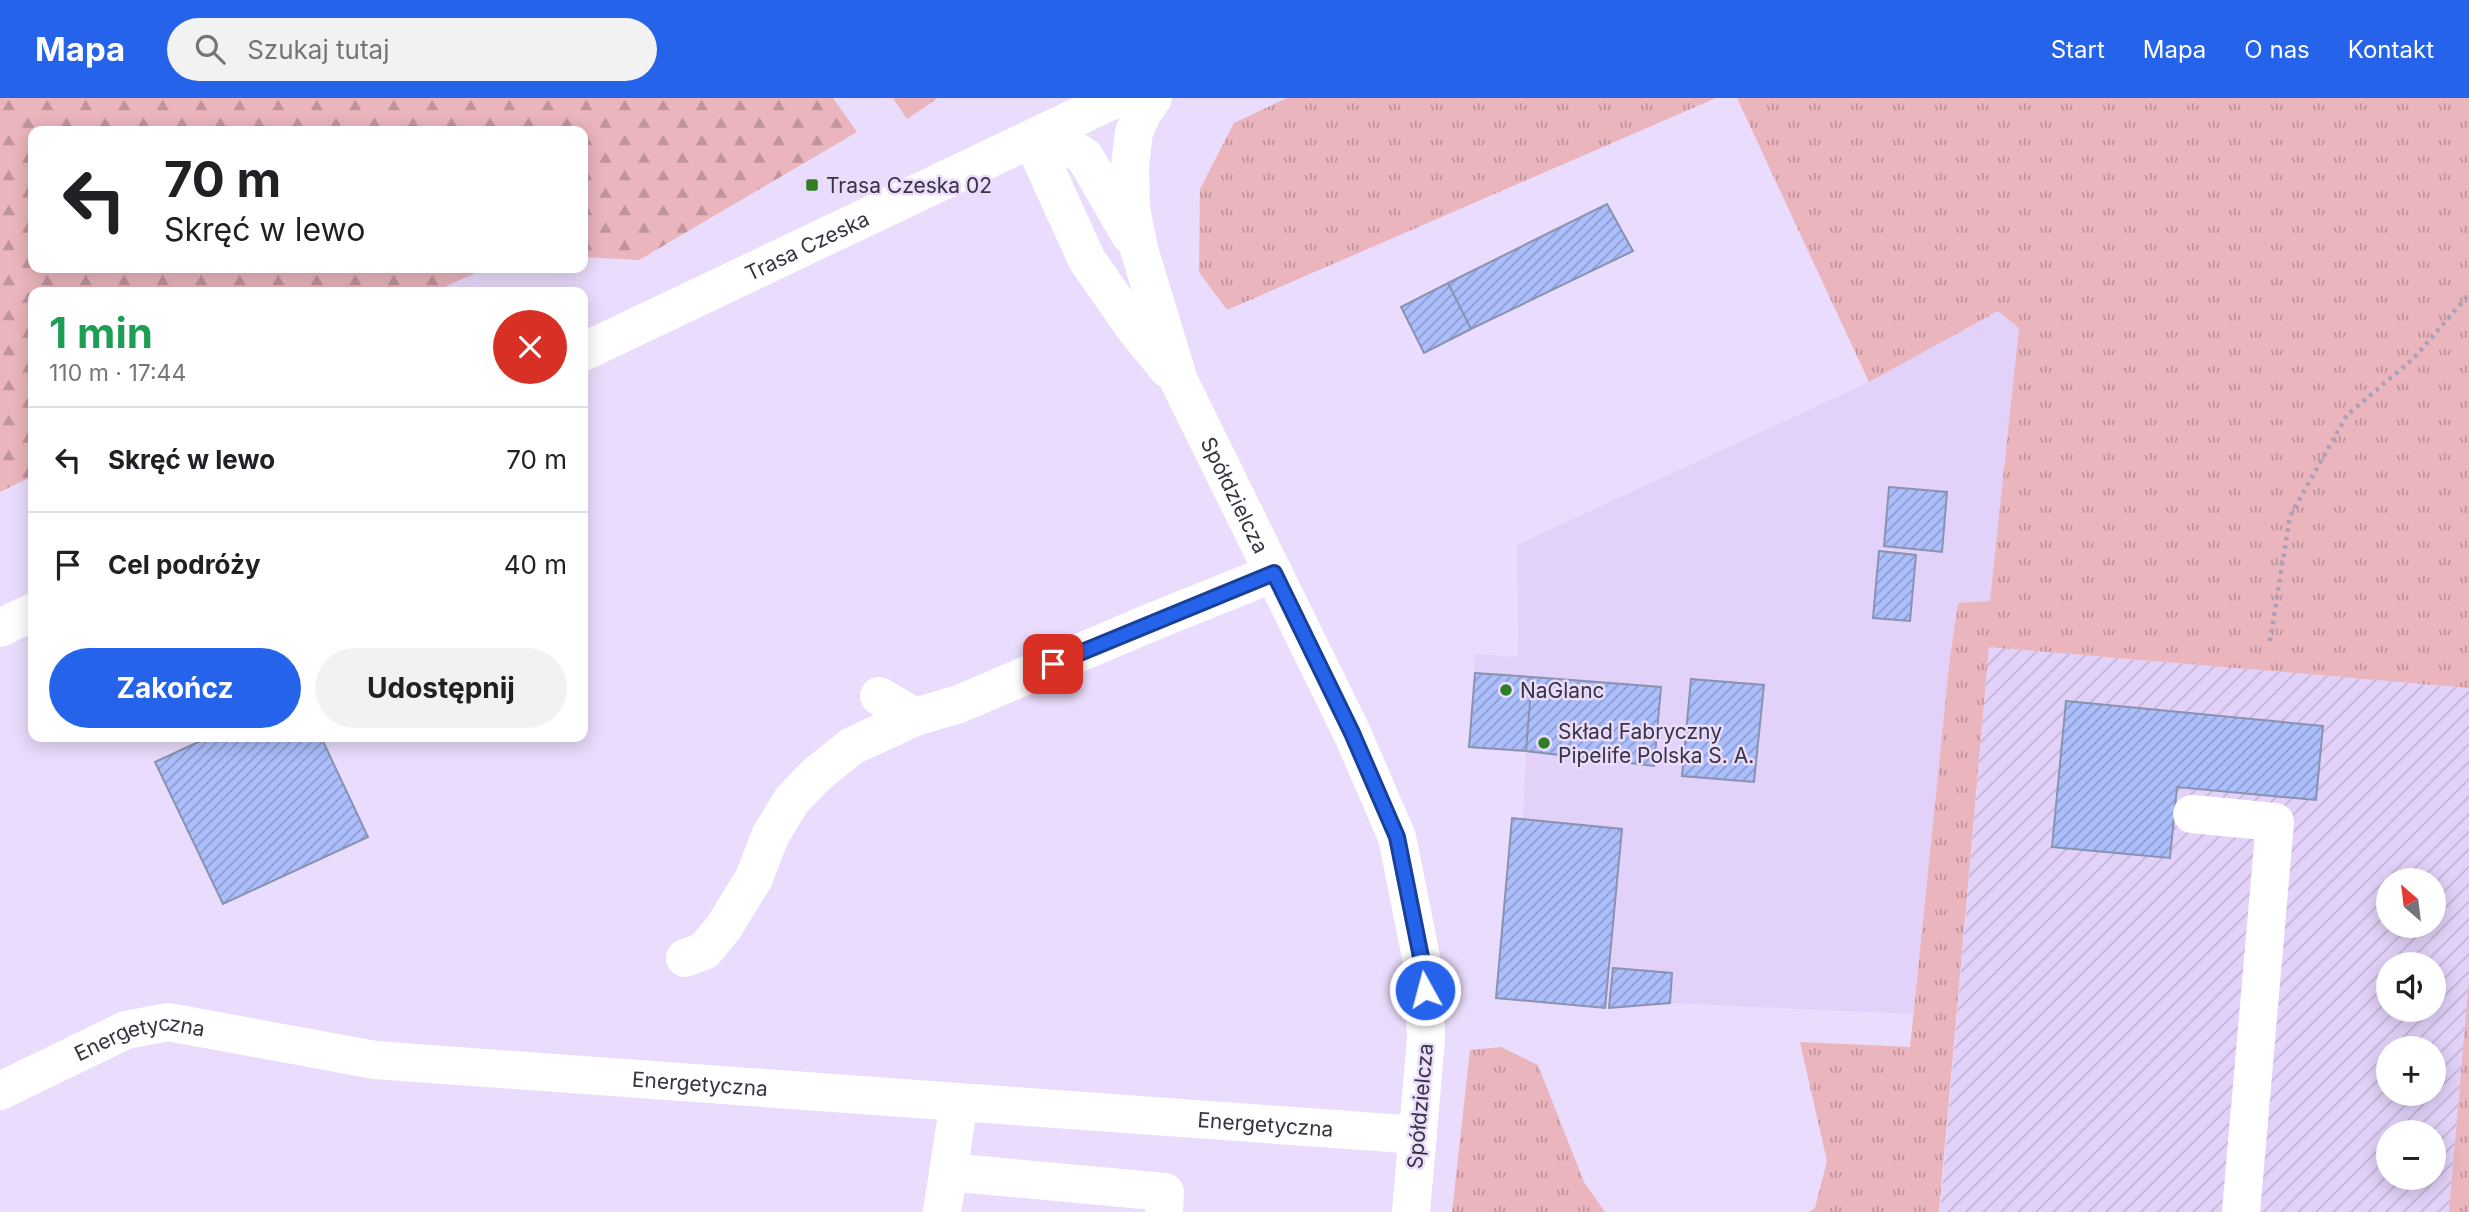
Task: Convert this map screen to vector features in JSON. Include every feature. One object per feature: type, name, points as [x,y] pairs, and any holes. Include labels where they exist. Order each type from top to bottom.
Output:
[{"type":"street","points":[[1032,139],[1117,98]]},
{"type":"street","name":"Spółdzielcza","points":[[1153,98],[1134,132],[1130,165],[1131,208],[1139,248],[1179,381],[1352,733],[1397,837],[1424,972],[1426,1039],[1411,1212]]},
{"type":"street","name":"Spółdzielcza","points":[[1032,139],[1058,142],[1075,149],[1085,157],[1139,248]]},
{"type":"street","name":"Spółdzielcza","points":[[1032,139],[1087,260],[1135,329],[1179,381]]},
{"type":"street","name":"Trasa Czeska","points":[[588,350],[1032,139]]},
{"type":"street","points":[[685,958],[704,951],[724,927],[754,878],[770,836],[792,800],[816,775],[852,746],[915,717],[959,704],[1274,573]]},
{"type":"street","points":[[0,628],[28,614]]},
{"type":"street","points":[[879,696],[915,717]]},
{"type":"street","points":[[2192,814],[2275,822],[2241,1212]]},
{"type":"street","name":"Energetyczna","points":[[0,1091],[126,1030],[168,1022],[262,1037],[375,1060],[1418,1135]]},
{"type":"street","points":[[942,1212],[959,1102]]},
{"type":"street","points":[[948,1172],[1165,1192],[1164,1212]]},
{"type":"path","points":[[2270,640],[2290,516],[2347,415],[2414,358],[2469,294]]},
{"type":"shaded area","points":[[1998,311],[2019,328],[1990,601],[1958,603],[1913,1014],[1670,1003],[1605,1008],[1496,998],[1512,818],[1523,819],[1526,752],[1469,747],[1475,654],[1518,657],[1517,545],[1869,382]]},
{"type":"shaded area","points":[[1989,647],[2469,688],[2469,978],[2449,1212],[1940,1212]]},
{"type":"green space","points":[[0,98],[833,98],[857,132],[639,260],[588,257],[588,126],[28,126],[28,273],[476,273],[444,287],[28,287],[28,478],[0,492]]},
{"type":"green space","points":[[893,98],[938,98],[907,119]]},
{"type":"green space","points":[[1287,98],[1716,98],[1227,310],[1199,272],[1200,189],[1234,123]]},
{"type":"green space","points":[[1737,98],[2469,98],[2469,688],[1989,647],[1939,1212],[1809,1212],[1815,1208],[1827,1161],[1800,1042],[1910,1047],[1950,657],[1958,603],[1990,601],[2019,328],[1998,311],[1869,382]]},
{"type":"green space","points":[[2469,978],[2469,1212],[2449,1212]]},
{"type":"green space","points":[[1501,1047],[1538,1065],[1584,1182],[1605,1212],[1452,1212],[1470,1050]]},
{"type":"building","points":[[1607,204],[1633,251],[1471,329],[1448,283]]},
{"type":"building","points":[[1448,283],[1471,329],[1424,353],[1401,307]]},
{"type":"building","points":[[1889,487],[1947,492],[1942,552],[1884,546]]},
{"type":"building","points":[[1879,551],[1916,555],[1910,621],[1873,618]]},
{"type":"building","points":[[1475,673],[1532,677],[1526,751],[1469,747]]},
{"type":"building","points":[[1532,677],[1661,687],[1654,766],[1526,751]]},
{"type":"building","points":[[1691,679],[1764,685],[1754,782],[1682,776]]},
{"type":"building","points":[[2066,701],[2323,726],[2316,800],[2177,787],[2170,858],[2052,847]]},
{"type":"building","points":[[198,742],[323,742],[368,837],[223,904],[155,762]]},
{"type":"building","points":[[1512,818],[1622,829],[1605,1008],[1496,998]]},
{"type":"building","points":[[1613,968],[1672,973],[1670,1003],[1609,1008]]},
{"type":"place","name":"Trasa Czeska 02","points":[[812,185]]},
{"type":"place","name":"NaGlanc","points":[[1506,690]]},
{"type":"place","name":"Skład Fabryczny Pipelife Polska S. A.","points":[[1544,743]]},
{"type":"route","points":[[1053,664],[1274,573],[1352,733],[1397,837],[1424,972],[1425,990]]}]
